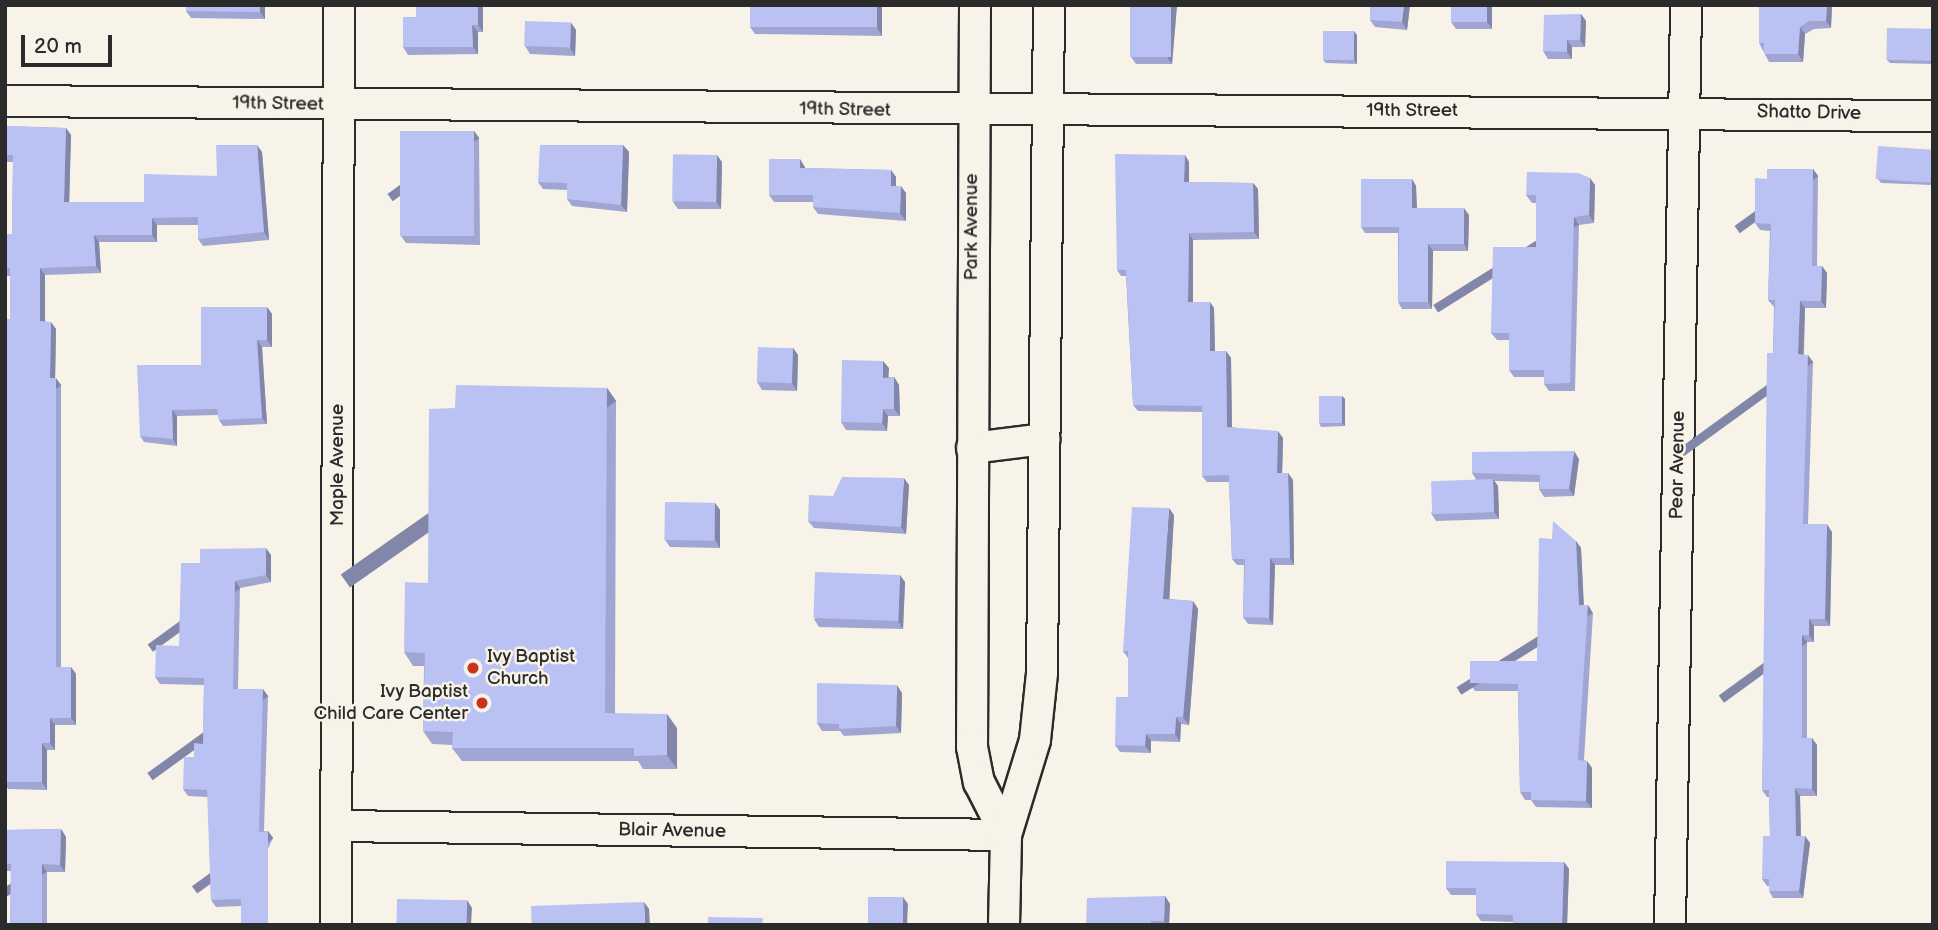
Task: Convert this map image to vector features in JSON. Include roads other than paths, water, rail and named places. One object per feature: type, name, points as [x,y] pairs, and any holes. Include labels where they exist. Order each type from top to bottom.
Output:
[{"type":"street","name":"Maple Avenue","points":[[336,925],[340,5]]},
{"type":"street","name":"Park Avenue","points":[[975,5],[972,747],[979,782],[1006,835]]},
{"type":"street","name":"Park Avenue","points":[[1004,925],[1006,835],[1035,740],[1042,673],[1049,5]]},
{"type":"street","name":"Pear Avenue","points":[[1670,925],[1686,5]]},
{"type":"street","name":"19th Street","points":[[5,101],[1049,113],[1684,110]]},
{"type":"street","name":"Shatto Drive","points":[[1684,110],[1933,116]]},
{"type":"street","points":[[972,448],[1044,439]]},
{"type":"street","name":"Blair Avenue","points":[[337,826],[1006,835]]},
{"type":"place","name":"Ivy Baptist Church","points":[[473,668]]},
{"type":"place","name":"Ivy Baptist Child Care Center","points":[[482,703]]}]
